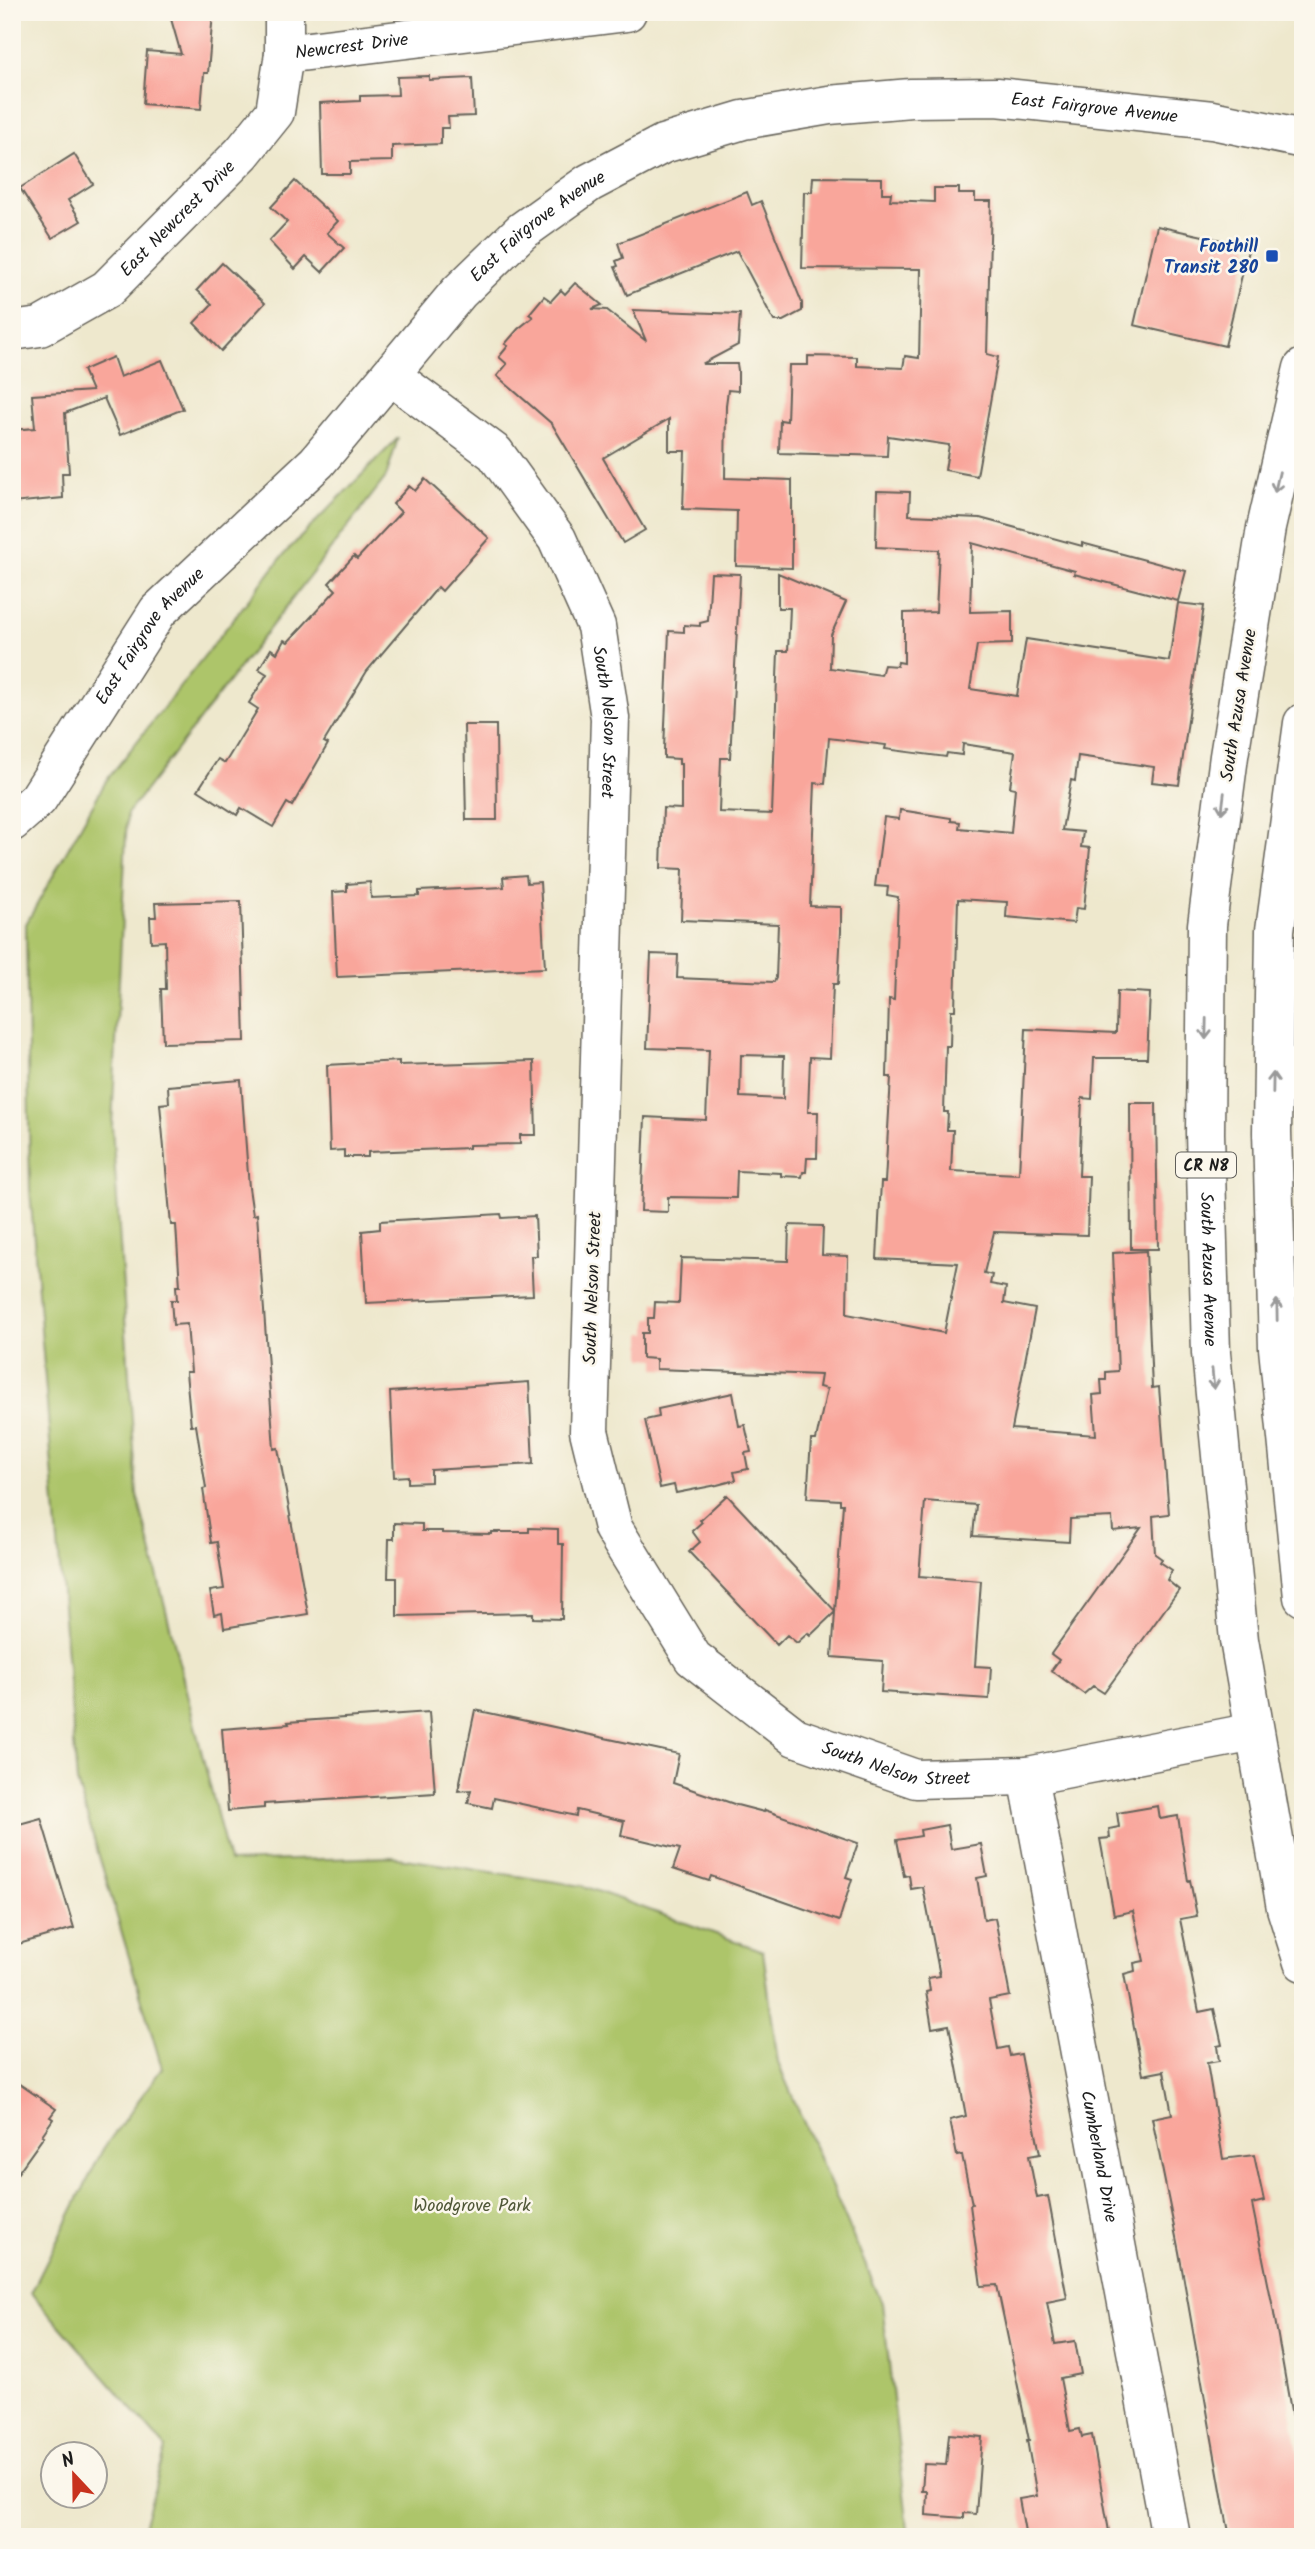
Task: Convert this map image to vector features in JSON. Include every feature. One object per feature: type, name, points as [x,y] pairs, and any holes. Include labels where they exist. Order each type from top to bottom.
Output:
[{"type":"street","name":"East Newcrest Drive","points":[[12,331],[40,327],[107,289],[242,153],[275,111],[284,54],[284,12]]},
{"type":"street","name":"Newcrest Drive","points":[[284,54],[627,12]]},
{"type":"street","name":"East Fairgrove Avenue","points":[[12,822],[38,799],[158,611],[317,462],[459,292],[533,223],[589,183],[663,145],[743,120],[829,105],[911,98],[996,97],[1212,120],[1303,139]]},
{"type":"street","name":"South Azusa Avenue","points":[[1303,368],[1266,528],[1229,756],[1207,925],[1205,1133],[1211,1353],[1239,1640],[1286,1908],[1303,1962]]},
{"type":"street","name":"South Nelson Street","points":[[390,376],[495,453],[557,539],[596,626],[610,718],[589,1432],[613,1528],[693,1658],[795,1737],[916,1779],[1028,1776],[1254,1732]]},
{"type":"street","points":[[1303,723],[1275,930],[1272,1132],[1278,1348],[1303,1597]]},
{"type":"street","name":"Cumberland Drive","points":[[1028,1776],[1171,2537]]},
{"type":"green space","name":"Woodgrove Park","points":[[398,438],[386,477],[127,814],[112,1126],[137,1494],[229,1862],[392,1857],[583,1886],[763,1951],[778,2063],[882,2303],[909,2537],[141,2537],[166,2448],[31,2293],[103,2149],[162,2068],[77,1782],[30,1190],[26,924],[106,781],[286,552]]},
{"type":"building","points":[[169,12],[213,12],[208,73],[204,73],[201,109],[143,104],[147,51],[181,54]]},
{"type":"building","points":[[429,76],[429,80],[472,78],[474,116],[448,117],[449,128],[441,128],[441,144],[392,146],[392,161],[350,162],[350,174],[322,174],[320,103],[360,101],[360,96],[398,95],[397,77]]},
{"type":"building","points":[[74,154],[93,184],[68,200],[81,221],[52,238],[20,188]]},
{"type":"building","points":[[813,177],[882,178],[882,193],[891,193],[890,200],[934,202],[934,188],[959,188],[959,194],[975,194],[975,201],[991,201],[987,354],[998,357],[977,476],[945,470],[949,445],[888,436],[887,456],[779,453],[780,420],[787,421],[789,365],[808,365],[808,356],[857,357],[857,366],[903,368],[905,356],[919,358],[921,269],[802,268],[804,192],[812,192]]},
{"type":"building","points":[[295,181],[338,221],[327,233],[344,248],[322,272],[306,257],[295,269],[269,241],[287,222],[271,207]]},
{"type":"building","points":[[747,192],[752,205],[761,201],[802,303],[802,311],[783,321],[774,321],[737,251],[627,295],[615,267],[618,266],[616,261],[623,258],[618,243]]},
{"type":"building","points":[[1157,226],[1249,246],[1225,346],[1134,325]]},
{"type":"building","points":[[222,263],[265,303],[221,351],[194,323],[212,304],[197,290]]},
{"type":"building","points":[[575,283],[602,305],[592,309],[607,310],[646,341],[633,310],[740,314],[738,345],[702,364],[737,364],[738,391],[728,390],[726,405],[725,478],[792,480],[792,568],[736,566],[737,511],[683,509],[685,451],[669,451],[669,419],[603,458],[645,530],[623,543],[552,424],[497,376],[507,364],[499,357],[508,346],[505,344],[533,317],[529,314],[544,296],[551,301],[561,290],[565,294]]},
{"type":"building","points":[[113,357],[120,377],[162,360],[183,409],[120,435],[104,398],[65,413],[69,473],[62,473],[63,498],[12,503],[12,430],[35,428],[32,395],[92,391],[83,370]]},
{"type":"building","points":[[425,479],[489,538],[442,591],[438,587],[367,671],[324,742],[328,744],[292,806],[287,803],[273,827],[241,808],[237,815],[198,790],[218,759],[225,763],[258,709],[249,703],[267,674],[259,669],[271,649],[277,653],[284,640],[288,642],[336,590],[329,583],[354,556],[357,559],[401,512],[393,504],[409,486],[415,491]]},
{"type":"building","points":[[877,491],[910,492],[909,515],[980,518],[1186,571],[1178,601],[1074,574],[1075,571],[972,543],[970,612],[1012,611],[1012,644],[977,645],[970,689],[1017,696],[1026,639],[1169,661],[1178,603],[1204,606],[1179,785],[1152,782],[1154,767],[1078,756],[1075,781],[1071,780],[1062,830],[1083,832],[1081,847],[1090,848],[1084,909],[1076,908],[1074,923],[1006,917],[1007,902],[958,899],[955,1010],[951,1010],[950,1046],[946,1046],[944,1112],[948,1112],[947,1130],[953,1130],[951,1171],[1019,1174],[1026,1029],[1116,1033],[1117,991],[1150,993],[1147,1058],[1094,1058],[1092,1099],[1082,1098],[1079,1176],[1089,1176],[1087,1235],[994,1232],[984,1273],[992,1275],[990,1284],[1006,1287],[1004,1303],[1035,1309],[1012,1429],[1096,1435],[1093,1395],[1102,1394],[1101,1380],[1106,1380],[1106,1372],[1118,1371],[1113,1253],[1146,1251],[1152,1388],[1159,1387],[1169,1514],[1153,1516],[1155,1554],[1162,1559],[1160,1562],[1172,1570],[1167,1580],[1179,1590],[1104,1693],[1093,1686],[1084,1694],[1051,1671],[1059,1660],[1051,1654],[1141,1528],[1113,1531],[1112,1517],[1070,1519],[1069,1542],[973,1536],[976,1505],[925,1501],[919,1576],[981,1581],[975,1666],[991,1667],[989,1699],[881,1692],[883,1661],[832,1657],[835,1612],[810,1636],[808,1633],[797,1643],[787,1635],[777,1645],[689,1552],[700,1542],[692,1531],[727,1495],[835,1611],[843,1504],[840,1504],[840,1500],[807,1498],[811,1440],[816,1440],[827,1389],[819,1387],[821,1375],[656,1369],[656,1359],[642,1358],[642,1333],[648,1333],[648,1318],[654,1318],[655,1302],[679,1303],[681,1258],[788,1261],[789,1225],[823,1226],[822,1255],[848,1256],[847,1314],[944,1333],[958,1263],[877,1259],[881,1182],[885,1182],[891,1077],[887,1077],[889,999],[894,1000],[898,897],[887,895],[888,887],[875,886],[884,817],[899,819],[900,810],[951,818],[951,821],[960,822],[959,828],[1011,833],[1015,788],[1010,787],[1015,752],[963,744],[962,755],[947,753],[946,757],[885,749],[886,745],[829,738],[825,784],[815,783],[810,906],[841,907],[841,931],[838,984],[833,984],[830,1058],[810,1057],[808,1112],[818,1112],[817,1158],[807,1158],[806,1172],[803,1172],[802,1177],[737,1171],[736,1198],[668,1197],[668,1212],[641,1211],[645,1117],[706,1120],[709,1050],[647,1048],[651,954],[678,955],[677,978],[774,982],[776,978],[778,924],[681,920],[683,869],[661,868],[663,808],[681,809],[681,764],[679,759],[664,758],[669,631],[684,632],[684,625],[700,626],[700,623],[708,621],[711,573],[740,574],[730,758],[721,758],[719,812],[772,814],[778,651],[788,651],[790,608],[778,608],[778,573],[846,602],[831,635],[830,668],[881,675],[884,665],[897,666],[898,662],[904,663],[904,613],[936,612],[939,550],[876,547]],"holes":[[[741,1055],[784,1056],[783,1099],[740,1097]]]},
{"type":"building","points":[[464,725],[496,725],[497,820],[466,820]]},
{"type":"building","points":[[526,875],[527,883],[540,882],[545,968],[337,977],[333,892],[347,891],[347,884],[370,882],[371,898],[419,896],[419,891],[504,887],[503,877]]},
{"type":"building","points":[[241,901],[245,1041],[163,1043],[161,989],[166,989],[165,941],[151,942],[150,917],[156,917],[155,903]]},
{"type":"building","points":[[399,1061],[399,1065],[534,1061],[536,1135],[520,1135],[520,1144],[368,1152],[368,1157],[344,1157],[344,1150],[330,1151],[327,1065]]},
{"type":"building","points":[[241,1080],[249,1188],[253,1215],[257,1214],[274,1449],[278,1448],[308,1614],[224,1628],[222,1613],[214,1615],[210,1591],[224,1589],[217,1542],[211,1543],[196,1425],[191,1426],[186,1372],[191,1372],[187,1324],[173,1325],[171,1300],[177,1300],[176,1286],[180,1286],[176,1225],[171,1225],[160,1104],[169,1103],[168,1086]]},
{"type":"building","points":[[1130,1103],[1156,1103],[1158,1249],[1131,1249]]},
{"type":"building","points":[[501,1214],[502,1218],[535,1216],[537,1256],[531,1256],[533,1295],[366,1303],[362,1231],[380,1229],[380,1221]]},
{"type":"building","points":[[529,1382],[533,1464],[431,1470],[431,1482],[408,1483],[408,1476],[394,1477],[390,1392]]},
{"type":"building","points":[[733,1393],[739,1426],[745,1425],[751,1452],[745,1453],[748,1469],[734,1472],[736,1480],[717,1485],[676,1493],[674,1485],[660,1488],[645,1420],[659,1417],[658,1409]]},
{"type":"building","points":[[394,1523],[422,1524],[422,1531],[442,1533],[491,1534],[529,1532],[529,1528],[558,1529],[558,1544],[563,1544],[562,1619],[533,1618],[533,1613],[397,1616],[397,1578],[388,1578],[389,1539],[394,1539]]},
{"type":"building","points":[[475,1710],[679,1754],[673,1783],[737,1805],[764,1812],[765,1810],[858,1843],[846,1877],[852,1879],[839,1921],[711,1876],[709,1881],[673,1869],[680,1849],[621,1835],[624,1821],[577,1810],[576,1816],[494,1798],[492,1808],[468,1803],[471,1790],[458,1791]]},
{"type":"building","points":[[429,1712],[435,1793],[264,1804],[264,1808],[228,1811],[222,1729]]},
{"type":"building","points":[[1158,1806],[1160,1819],[1178,1816],[1188,1881],[1190,1880],[1197,1916],[1180,1919],[1199,2012],[1214,2009],[1222,2045],[1217,2046],[1219,2061],[1207,2063],[1223,2159],[1254,2155],[1264,2201],[1252,2204],[1303,2479],[1303,2537],[1230,2537],[1224,2507],[1179,2252],[1152,2118],[1172,2114],[1164,2071],[1143,2075],[1124,1974],[1135,1971],[1134,1963],[1144,1961],[1133,1911],[1114,1915],[1100,1839],[1110,1838],[1109,1829],[1119,1827],[1117,1813]]},
{"type":"building","points":[[41,1818],[74,1928],[12,1946],[12,1826]]},
{"type":"building","points":[[947,1825],[951,1849],[981,1844],[987,1876],[977,1878],[984,1920],[995,1918],[1010,1996],[989,2000],[998,2049],[1008,2047],[1010,2056],[1021,2054],[1040,2154],[1029,2156],[1037,2198],[1048,2196],[1067,2298],[1047,2302],[1055,2344],[1075,2341],[1081,2374],[1060,2378],[1070,2431],[1080,2429],[1082,2437],[1092,2435],[1110,2537],[1026,2537],[1019,2499],[1037,2496],[1029,2440],[997,2285],[981,2286],[972,2204],[962,2155],[957,2156],[950,2120],[966,2116],[949,2025],[932,2028],[926,1992],[930,1991],[928,1978],[940,1976],[923,1887],[911,1889],[909,1875],[904,1876],[897,1840],[921,1836],[920,1830]]},
{"type":"building","points":[[12,2079],[56,2109],[42,2135],[44,2136],[12,2181]]},
{"type":"building","points":[[949,2434],[982,2437],[976,2514],[964,2513],[964,2518],[926,2515],[927,2491],[922,2491],[924,2464],[946,2465]]},
{"type":"place","name":"Foothill Transit 280","points":[[1272,256]]}]
